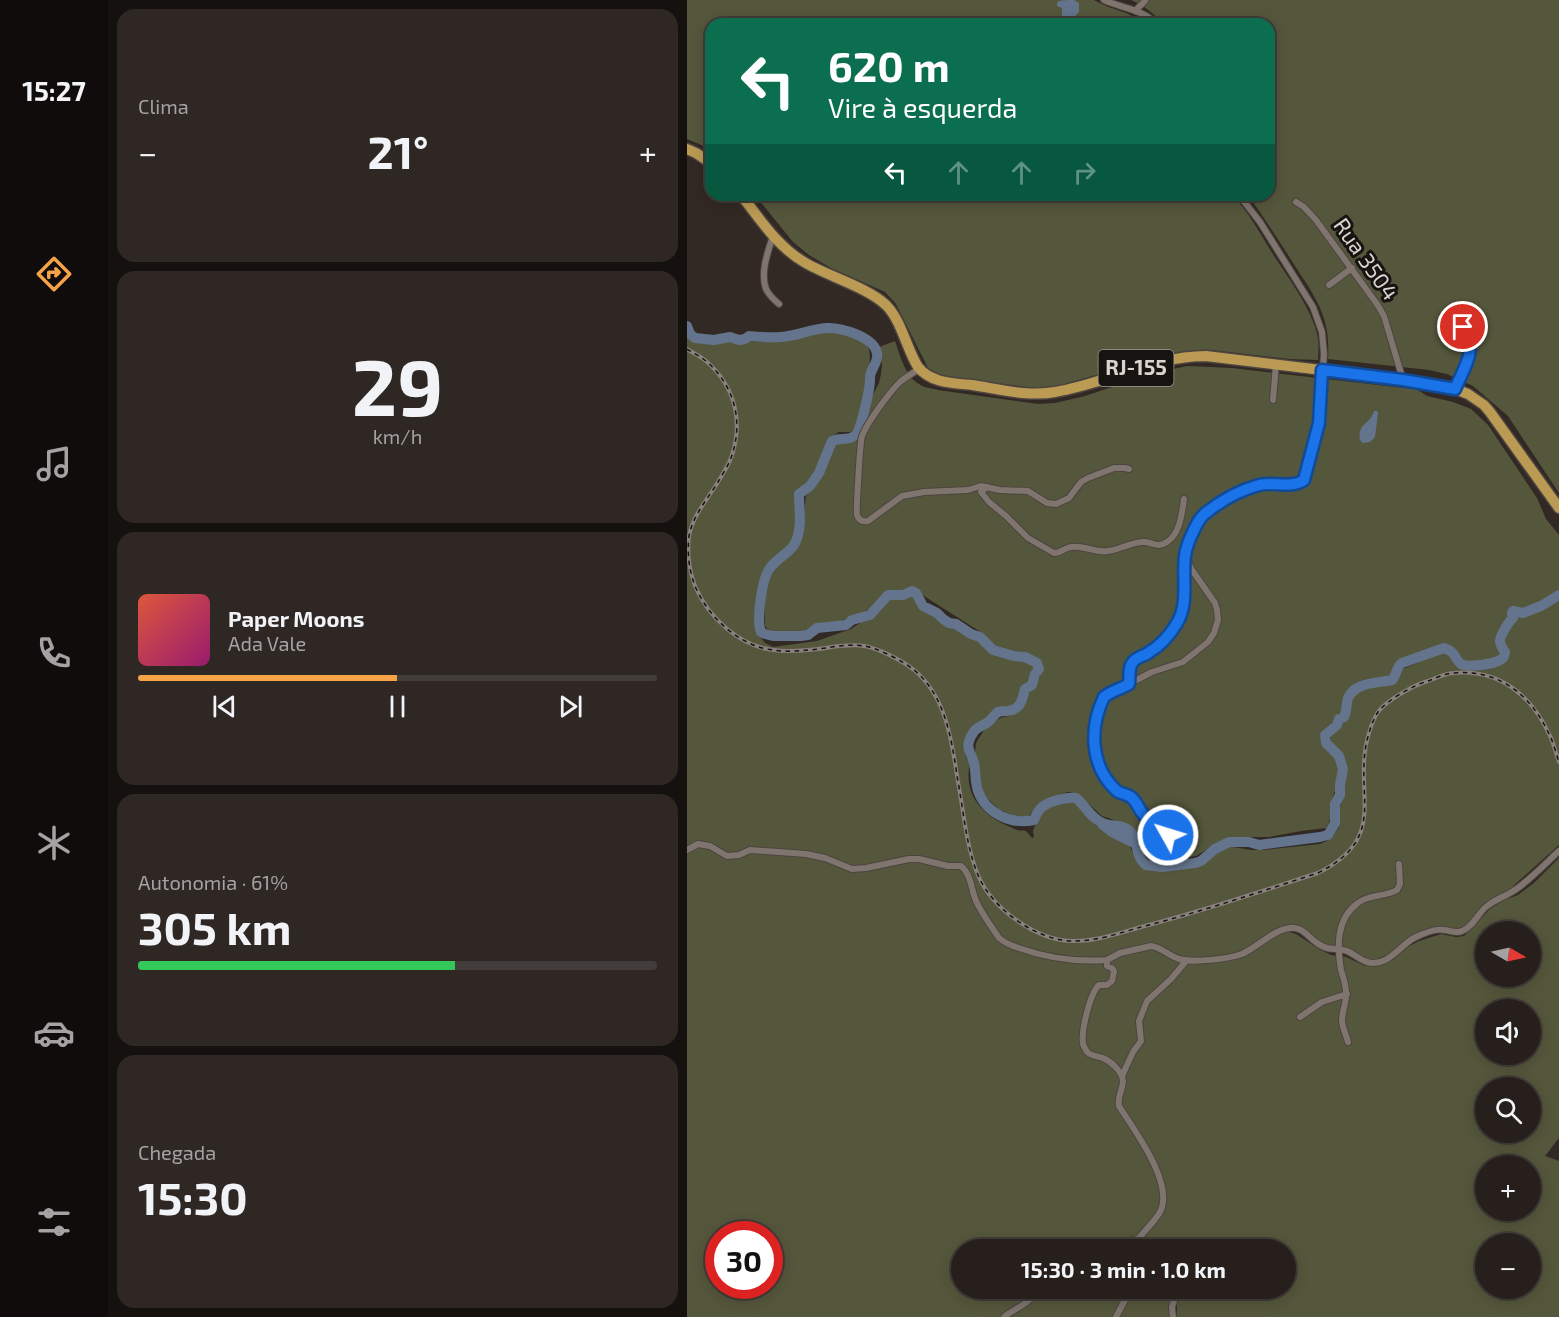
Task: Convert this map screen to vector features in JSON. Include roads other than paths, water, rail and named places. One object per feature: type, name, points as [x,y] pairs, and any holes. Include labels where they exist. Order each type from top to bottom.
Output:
[{"type":"main road","points":[[687,150],[705,158]]},
{"type":"main road","points":[[746,201],[773,236],[803,262],[868,293],[891,310],[919,369]]},
{"type":"main road","name":"RJ-155","points":[[919,369],[928,377],[941,381],[1043,393],[1066,390],[1179,357],[1206,356],[1403,380],[1455,389],[1476,398],[1490,412],[1559,508]]},
{"type":"street","points":[[1104,0],[1150,18]]},
{"type":"street","points":[[1135,11],[1145,1]]},
{"type":"street","points":[[1129,684],[1133,661],[1164,640],[1178,621],[1184,602],[1186,550],[1195,527],[1204,513],[1228,498],[1259,485],[1297,483],[1304,480],[1319,423],[1324,354],[1322,332],[1313,307],[1260,222],[1244,201]]},
{"type":"street","name":"Rua 3504","points":[[1296,202],[1310,213],[1377,304],[1403,380]]},
{"type":"street","points":[[773,236],[768,251],[765,287],[779,304]]},
{"type":"street","points":[[1329,285],[1352,268]]},
{"type":"street","points":[[1455,389],[1471,347],[1461,322],[1462,309],[1465,305]]},
{"type":"street","points":[[1273,400],[1277,364]]},
{"type":"street","points":[[919,369],[901,381],[867,426],[862,437],[857,515],[860,520],[869,521],[902,496],[968,490],[981,486],[1001,490],[1028,491],[1047,503],[1056,504],[1069,498],[1081,482],[1098,473],[1115,468],[1129,469]]},
{"type":"street","points":[[987,487],[981,492],[989,502],[1007,516],[1028,538],[1054,553],[1070,547],[1107,552],[1144,542],[1153,545],[1165,544],[1176,531],[1184,499]]},
{"type":"street","points":[[1168,835],[1144,815],[1130,796],[1117,792],[1103,772],[1095,753],[1093,733],[1103,700],[1108,694],[1152,672],[1187,660],[1208,642],[1214,633],[1218,615],[1215,603],[1190,567],[1186,550]]},
{"type":"street","points":[[687,850],[698,844],[710,846],[727,856],[739,855],[750,850],[806,854],[825,858],[852,869],[909,859],[961,866],[967,873],[981,909],[999,938],[1029,952],[1057,959],[1086,962],[1107,960],[1120,953],[1151,946],[1187,960],[1223,959],[1257,946],[1280,931],[1292,928],[1302,930],[1316,943],[1326,948],[1347,951],[1365,961],[1378,962],[1393,955],[1415,937],[1443,929],[1456,933],[1463,931],[1489,905],[1517,889],[1559,850]]},
{"type":"street","points":[[1348,1042],[1342,1022],[1347,994],[1339,949],[1339,935],[1343,920],[1357,903],[1397,890],[1399,864]]},
{"type":"street","points":[[1107,960],[1107,966],[1114,971],[1112,981],[1107,985],[1099,985],[1094,990],[1085,1017],[1083,1043],[1087,1052],[1106,1059],[1122,1076]]},
{"type":"street","points":[[1137,1239],[1159,1212],[1163,1200],[1162,1186],[1153,1162],[1119,1106],[1122,1076],[1141,1041],[1139,1021],[1147,1001],[1171,979],[1187,960]]},
{"type":"street","points":[[1300,1017],[1322,1002],[1347,994]]},
{"type":"street","points":[[1003,1317],[1030,1299]]},
{"type":"street","points":[[1116,1317],[1125,1299]]},
{"type":"street","points":[[1173,1317],[1172,1307],[1175,1299]]},
{"type":"water","points":[[1074,0],[1079,3],[1079,12],[1075,16],[1065,18],[1062,16],[1062,8],[1057,6],[1057,3]]},
{"type":"water","points":[[1374,411],[1378,413],[1375,437],[1370,442],[1363,443],[1360,440],[1360,430]]},
{"type":"waterway","points":[[687,326],[690,334],[695,338],[714,340],[730,337],[739,340],[749,336],[781,337],[832,328],[856,334],[870,342],[877,353],[877,360],[870,376],[865,409],[857,433],[846,439],[832,441],[819,473],[810,486],[799,494],[800,520],[797,539],[794,545],[770,568],[762,589],[761,632],[773,636],[801,636],[808,635],[817,628],[846,625],[852,620],[870,615],[888,595],[903,595],[912,591],[916,593],[923,606],[937,613],[949,623],[956,624],[980,637],[993,650],[1025,657],[1037,663],[1039,669],[1032,685],[1025,689],[1018,706],[1012,710],[998,712],[976,729],[970,738],[969,748],[974,763],[977,788],[982,799],[993,812],[1009,819],[1026,821],[1034,820],[1039,810],[1049,803],[1076,798],[1099,821],[1124,827],[1130,831],[1140,857],[1146,865],[1162,867],[1195,863],[1229,842],[1249,842],[1259,845],[1328,835],[1335,823],[1335,804],[1340,795],[1343,769],[1339,756],[1326,743],[1325,735],[1337,725],[1339,719],[1344,717],[1351,693],[1367,684],[1392,680],[1402,663],[1444,648],[1451,652],[1461,664],[1469,666],[1502,659],[1505,652],[1500,640],[1513,618],[1513,611],[1523,613],[1559,595]]},
{"type":"waterway","points":[[1102,824],[1134,843]]},
{"type":"railway","points":[[687,349],[706,361],[724,382],[734,405],[737,431],[735,445],[727,467],[697,514],[689,536],[690,568],[701,598],[727,629],[737,637],[761,648],[791,651],[864,646],[897,659],[914,670],[925,681],[934,693],[946,722],[968,841],[978,875],[994,900],[1005,911],[1032,930],[1061,940],[1083,941],[1100,938],[1208,908],[1318,873],[1341,859],[1355,844],[1362,828],[1365,811],[1365,754],[1374,719],[1388,703],[1408,689],[1444,675],[1471,673],[1486,676],[1513,688],[1524,697],[1543,722],[1559,762]]}]
